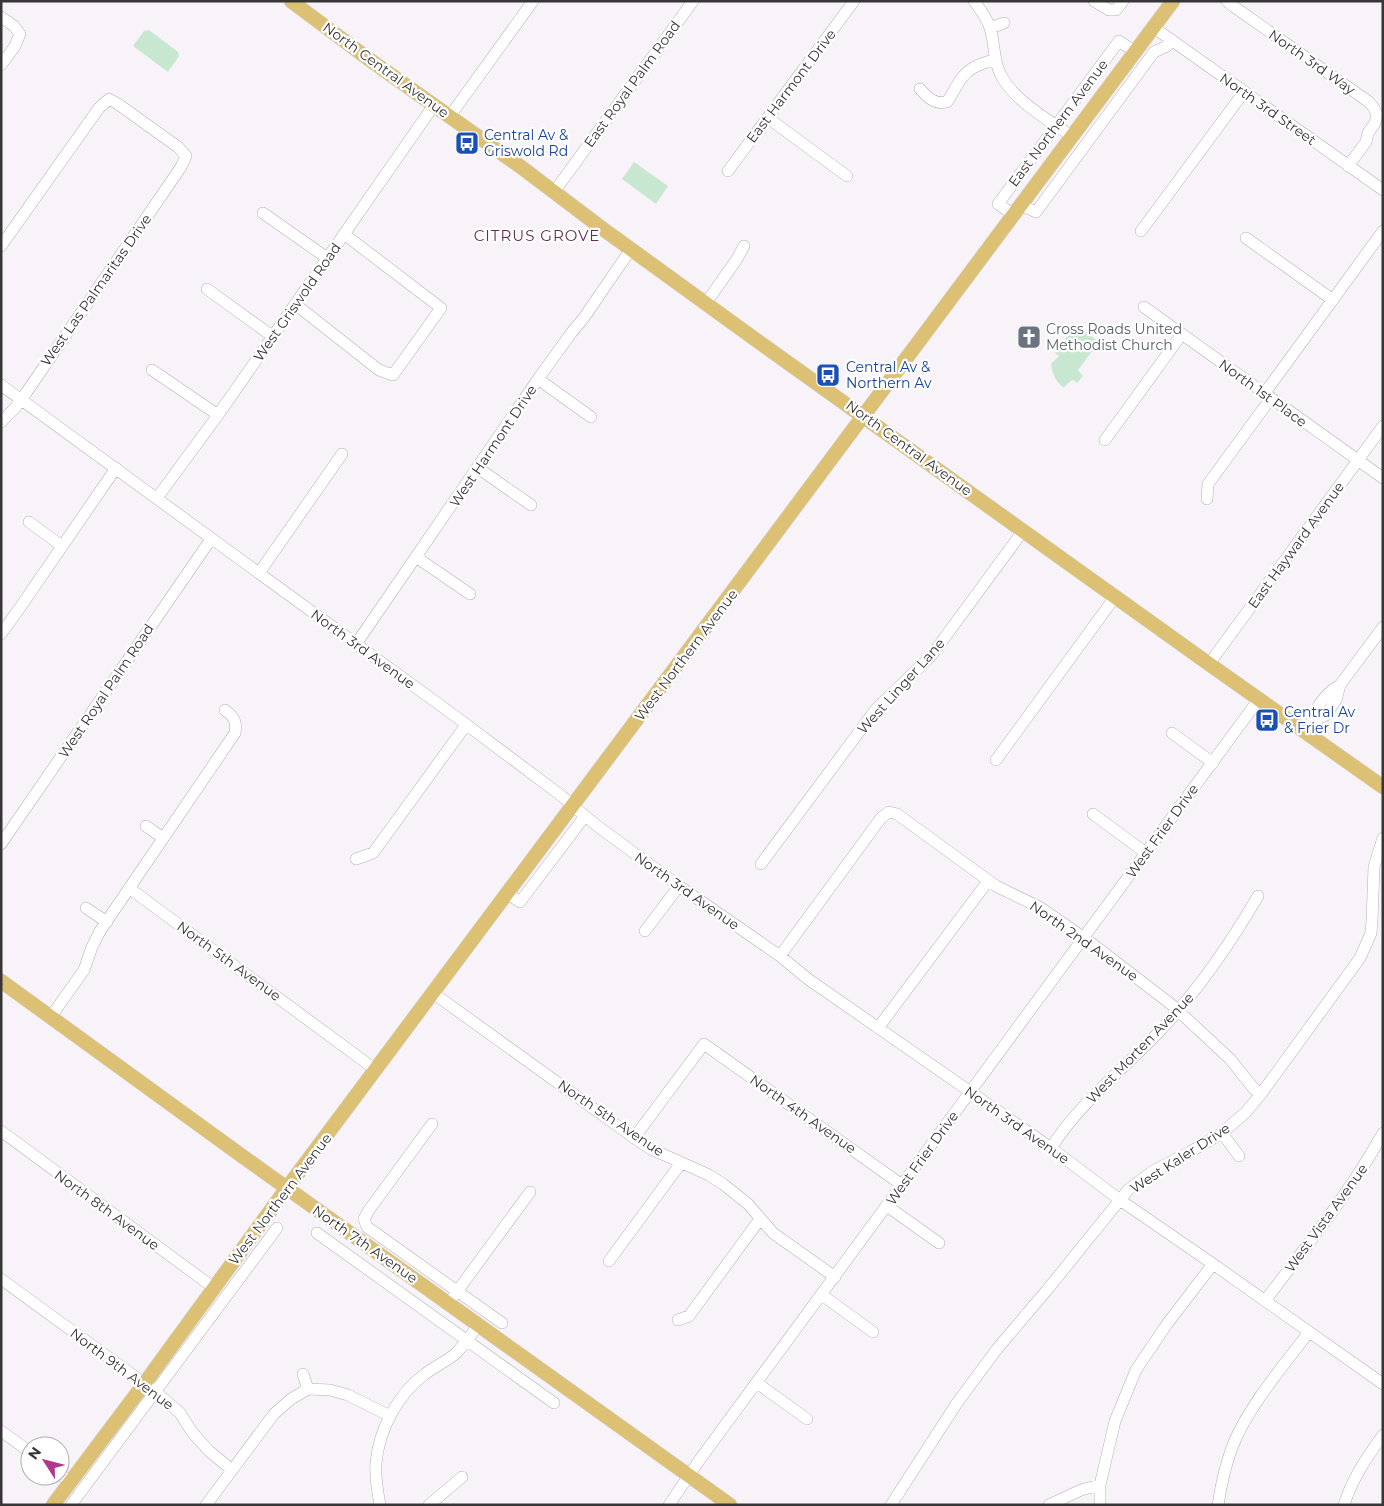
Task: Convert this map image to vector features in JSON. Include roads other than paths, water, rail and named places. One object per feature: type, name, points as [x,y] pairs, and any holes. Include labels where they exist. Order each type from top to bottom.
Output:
[{"type":"main road","name":"North Central Avenue","points":[[291,1],[631,249],[1259,700],[1309,726],[1383,787]]},
{"type":"main road","name":"East Northern Avenue","points":[[864,416],[1173,1]]},
{"type":"main road","name":"West Northern Avenue","points":[[70,1472],[144,1384],[287,1188],[864,416]]},
{"type":"main road","name":"North 7th Avenue","points":[[1,981],[730,1505]]},
{"type":"main road","name":"West Northern Avenue","points":[[53,1505],[61,1486]]},
{"type":"street","points":[[450,116],[533,1]]},
{"type":"street","name":"East Royal Palm Road","points":[[554,192],[693,1]]},
{"type":"street","name":"East Harmont Drive","points":[[728,171],[854,1]]},
{"type":"street","points":[[974,1],[984,14],[990,28],[995,59],[1000,74],[1016,96],[1073,137]]},
{"type":"street","points":[[1094,1],[1109,10],[1116,10],[1123,1]]},
{"type":"street","name":"North 3rd Way","points":[[1227,1],[1369,102],[1374,108],[1376,115],[1375,123],[1368,133],[1360,136],[1345,164]]},
{"type":"street","points":[[1,17],[14,26],[20,34],[1,65]]},
{"type":"street","points":[[990,28],[1004,23]]},
{"type":"street","name":"North 3rd Street","points":[[1153,27],[1383,190]]},
{"type":"street","points":[[1018,210],[1036,212],[1154,52],[1167,46],[1172,40]]},
{"type":"street","name":"East Northern Avenue","points":[[1018,210],[998,204],[1119,41],[1135,52]]},
{"type":"street","points":[[920,89],[927,97],[937,103],[947,102],[954,93],[958,83],[971,68],[995,59]]},
{"type":"street","points":[[1141,231],[1244,92]]},
{"type":"street","name":"West Las Palmaritas Drive","points":[[1,246],[98,108],[109,99],[178,147],[186,156],[181,167],[21,399],[1,422]]},
{"type":"street","name":"West Griswold Road","points":[[158,498],[434,105]]},
{"type":"street","points":[[768,118],[847,176]]},
{"type":"street","points":[[263,213],[327,258]]},
{"type":"street","points":[[1207,499],[1208,484],[1332,300],[1383,231]]},
{"type":"street","points":[[296,304],[379,370],[393,375],[441,308],[344,234]]},
{"type":"street","points":[[1246,238],[1332,300]]},
{"type":"street","points":[[706,303],[744,246]]},
{"type":"street","name":"West Harmont Drive","points":[[356,644],[538,379],[583,319],[631,249]]},
{"type":"street","points":[[207,290],[272,336]]},
{"type":"street","name":"North 1st Place","points":[[1144,307],[1383,478]]},
{"type":"street","points":[[1105,440],[1182,334]]},
{"type":"street","points":[[152,370],[218,415]]},
{"type":"street","points":[[538,379],[591,417]]},
{"type":"street","name":"North 3rd Avenue","points":[[1,385],[466,725],[679,886],[780,956],[808,979],[1051,1148],[1120,1200],[1383,1384]]},
{"type":"street","name":"East Hayward Avenue","points":[[1209,664],[1383,426]]},
{"type":"street","points":[[259,573],[342,454]]},
{"type":"street","points":[[4,626],[116,468]]},
{"type":"street","points":[[478,468],[531,505]]},
{"type":"street","points":[[29,522],[62,546]]},
{"type":"street","name":"West Linger Lane","points":[[761,864],[876,709],[931,656],[1023,531]]},
{"type":"street","name":"West Royal Palm Road","points":[[1,844],[211,538]]},
{"type":"street","points":[[416,558],[470,594]]},
{"type":"street","points":[[996,760],[1115,597]]},
{"type":"street","points":[[1309,726],[1317,708],[1328,693],[1340,685],[1383,627]]},
{"type":"street","name":"West Frier Drive","points":[[669,1505],[689,1475],[1259,700]]},
{"type":"street","points":[[50,1018],[84,970],[92,947],[106,922],[235,733],[236,725],[234,718],[225,710]]},
{"type":"street","points":[[356,859],[373,853],[466,725]]},
{"type":"street","points":[[1172,733],[1212,763]]},
{"type":"street","name":"North 2nd Avenue","points":[[780,956],[881,818],[889,812],[897,814],[988,881],[1041,908],[1084,938],[1178,1010],[1230,1059],[1261,1094]]},
{"type":"street","points":[[1093,814],[1146,853]]},
{"type":"street","points":[[508,894],[520,902],[584,816]]},
{"type":"street","points":[[146,826],[163,838]]},
{"type":"street","name":"West Kaler Drive","points":[[891,1505],[957,1403],[997,1349],[1120,1200],[1137,1182],[1222,1133],[1246,1112],[1261,1094],[1360,958],[1368,942],[1372,921],[1374,867],[1383,838]]},
{"type":"street","points":[[878,1028],[988,881]]},
{"type":"street","points":[[645,930],[679,886]]},
{"type":"street","name":"North 5th Avenue","points":[[130,888],[376,1070]]},
{"type":"street","name":"West Morten Avenue","points":[[1051,1148],[1079,1111],[1157,1034],[1200,985],[1222,954],[1258,896]]},
{"type":"street","points":[[86,908],[106,922]]},
{"type":"street","name":"North 5th Avenue","points":[[433,993],[634,1138],[681,1163],[709,1175],[723,1184],[748,1204],[777,1236],[835,1277]]},
{"type":"street","name":"North 4th Avenue","points":[[634,1138],[704,1044],[902,1185]]},
{"type":"street","points":[[432,1124],[369,1210],[364,1219],[367,1228],[502,1323]]},
{"type":"street","name":"North 8th Avenue","points":[[1,1131],[214,1288]]},
{"type":"street","points":[[1222,1133],[1239,1156]]},
{"type":"street","name":"West Vista Avenue","points":[[1265,1300],[1333,1211],[1366,1163],[1383,1133]]},
{"type":"street","points":[[609,1261],[681,1163]]},
{"type":"street","points":[[448,1303],[530,1192]]},
{"type":"street","points":[[887,1206],[939,1243]]},
{"type":"street","points":[[678,1320],[689,1316],[760,1219]]},
{"type":"street","name":"West Northern Avenue","points":[[71,1505],[277,1228]]},
{"type":"street","name":"North 7th Avenue","points":[[317,1233],[554,1403]]},
{"type":"street","points":[[1100,1505],[1100,1485],[1115,1421],[1136,1370],[1167,1324],[1213,1264]]},
{"type":"street","name":"North 9th Avenue","points":[[1,1279],[156,1392],[180,1413],[192,1432],[210,1452],[232,1470]]},
{"type":"street","points":[[822,1295],[872,1332]]},
{"type":"street","points":[[380,1505],[375,1464],[381,1438],[390,1416],[400,1399],[412,1386],[425,1374],[453,1356],[478,1325]]},
{"type":"street","points":[[1218,1505],[1224,1474],[1233,1444],[1249,1414],[1309,1332]]},
{"type":"street","points":[[303,1374],[308,1389]]},
{"type":"street","points":[[757,1383],[807,1419]]},
{"type":"street","points":[[206,1505],[274,1414],[291,1399],[308,1389],[330,1390],[348,1395],[390,1416]]},
{"type":"street","points":[[1,1431],[20,1445]]},
{"type":"street","points":[[1344,1505],[1348,1490],[1367,1457],[1383,1435]]},
{"type":"street","points":[[430,1505],[462,1477]]},
{"type":"street","points":[[1049,1505],[1081,1490],[1100,1485]]},
{"type":"place","name":"Central Av & Griswold Rd","points":[[467,143]]},
{"type":"place","name":"Cross Roads United Methodist Church","points":[[1029,337]]},
{"type":"place","name":"Central Av & Northern Av","points":[[828,375]]},
{"type":"place","name":"Central Av & Frier Dr","points":[[1267,720]]},
{"type":"district","name":"CITRUS GROVE","points":[[537,235]]}]
